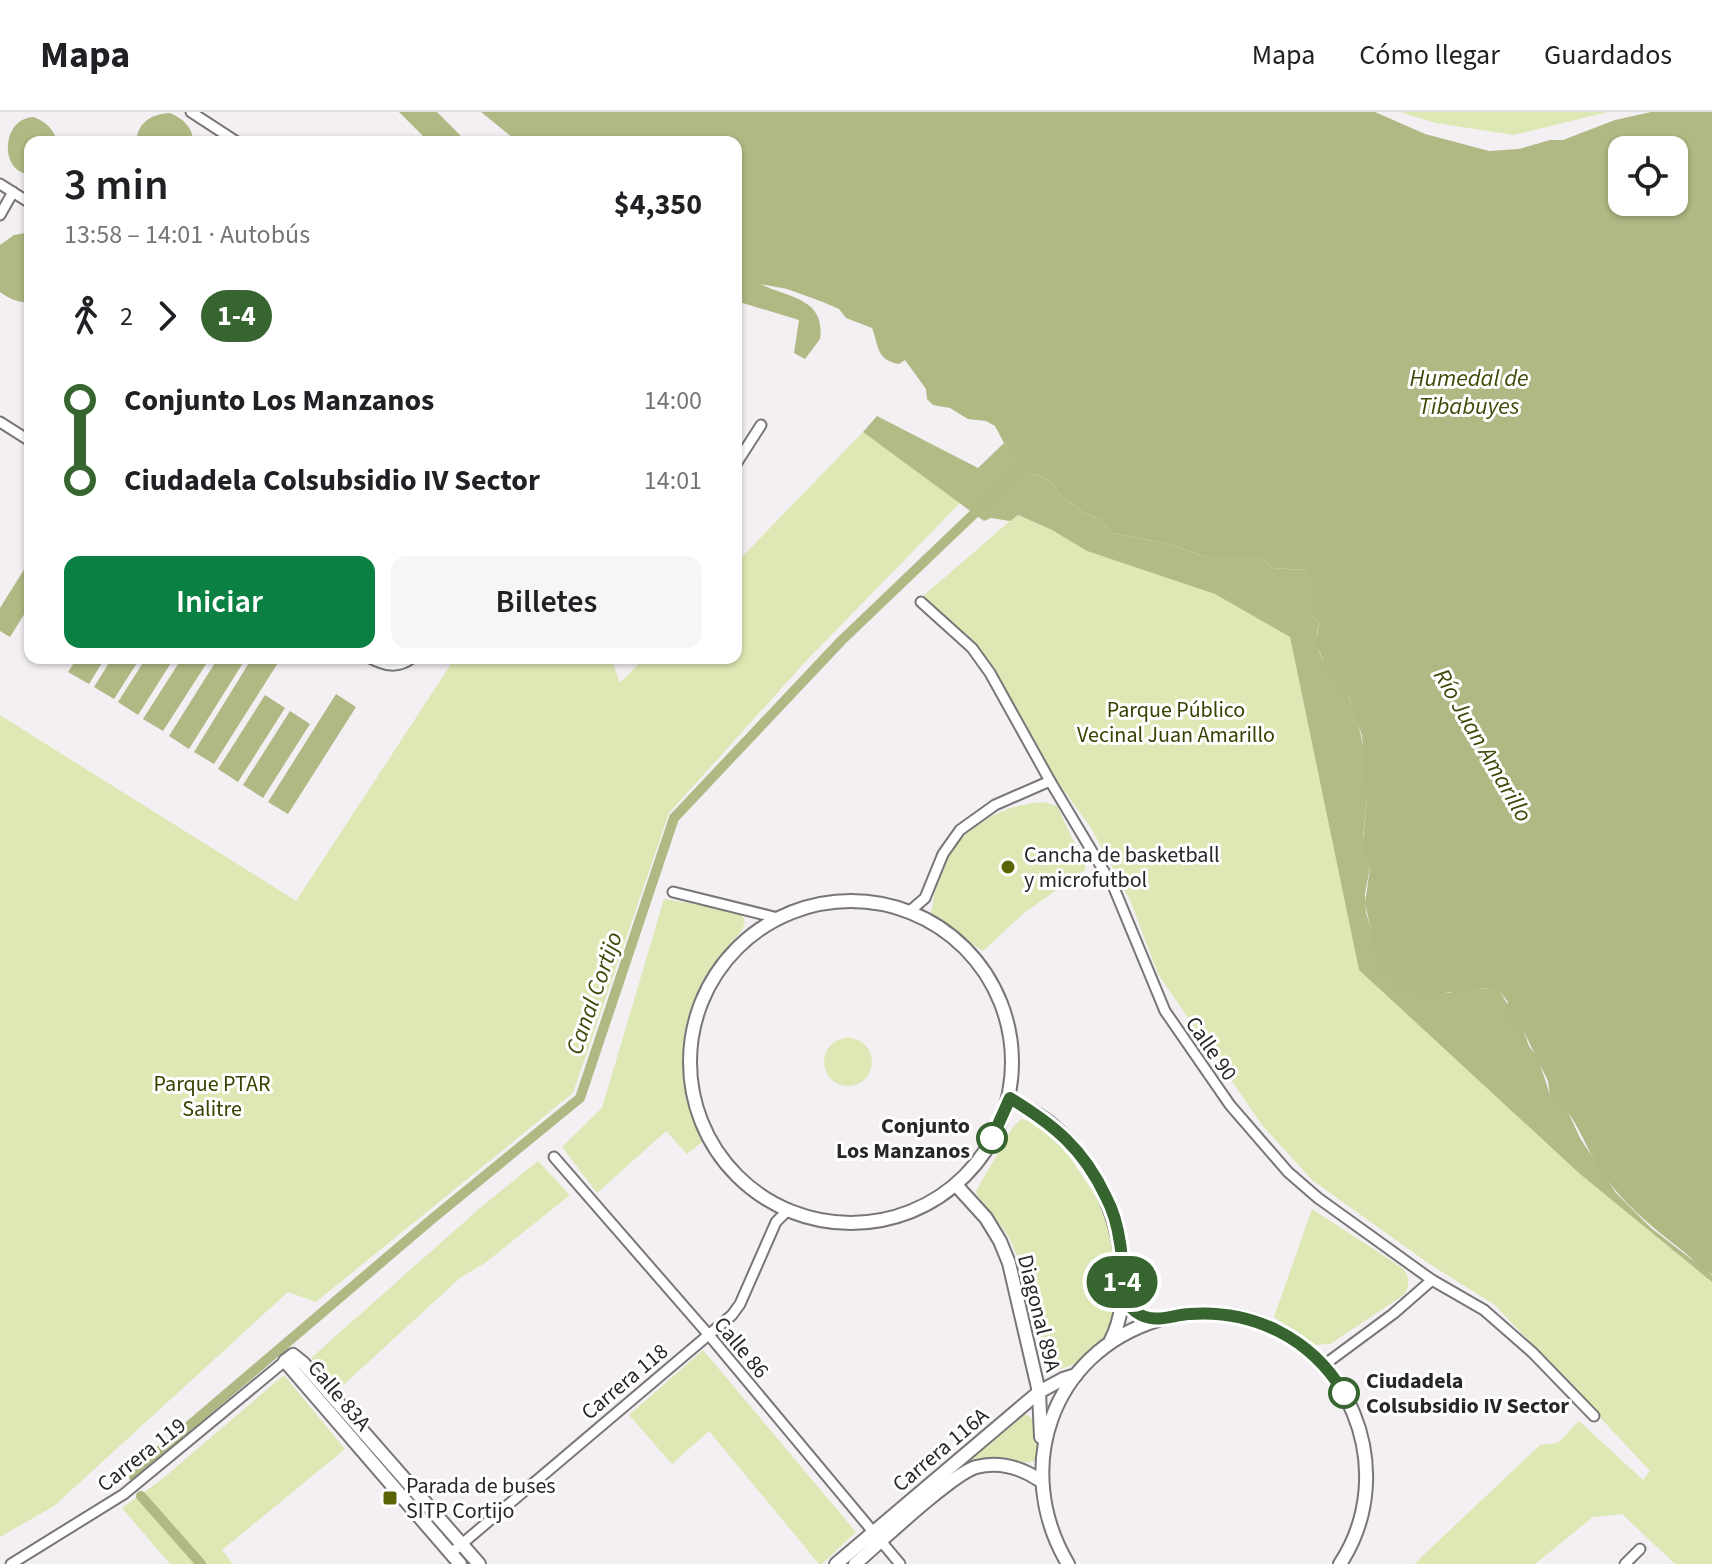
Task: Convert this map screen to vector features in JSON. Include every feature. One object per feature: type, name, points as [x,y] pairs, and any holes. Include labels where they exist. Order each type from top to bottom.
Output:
[{"type":"street","points":[[191,112],[228,136]]},
{"type":"street","points":[[0,184],[24,199]]},
{"type":"street","points":[[0,215],[13,192]]},
{"type":"street","points":[[0,422],[24,437]]},
{"type":"street","points":[[742,455],[761,425]]},
{"type":"street","name":"Calle 90","points":[[921,602],[972,648],[990,673],[1114,888],[1165,1011],[1230,1105],[1288,1172],[1318,1198],[1432,1280],[1484,1310],[1533,1353],[1594,1416]]},
{"type":"street","points":[[385,664],[393,667],[405,664]]},
{"type":"street","points":[[910,911],[925,898],[943,854],[960,830],[995,805],[1050,781]]},
{"type":"street","points":[[673,892],[778,918]]},
{"type":"street","points":[[843,900],[877,902],[910,911],[944,929],[973,954],[995,986],[1005,1013],[1014,1060],[1010,1098],[988,1146],[956,1185],[915,1209],[857,1223],[822,1221],[787,1211],[756,1193],[722,1159],[708,1139],[695,1105],[689,1069],[692,1033],[701,1002],[715,973],[733,951],[778,918],[809,906],[843,900]]},
{"type":"street","points":[[1010,1098],[1050,1123],[1083,1157],[1110,1209],[1121,1244],[1123,1291],[1120,1318],[1110,1342]]},
{"type":"street","name":"Calle 86","points":[[554,1157],[708,1334],[900,1564]]},
{"type":"street","name":"Diagonal 89A","points":[[956,1185],[986,1218],[1009,1263],[1039,1392],[1041,1481],[1046,1514],[1068,1564]]},
{"type":"street","name":"Carrera 118","points":[[450,1554],[732,1315],[740,1304],[776,1222],[787,1211]]},
{"type":"street","points":[[1324,1365],[1393,1314],[1432,1280]]},
{"type":"street","points":[[1123,1291],[1128,1303],[1137,1312],[1161,1320]]},
{"type":"street","points":[[1076,1375],[1110,1342],[1126,1332],[1186,1314],[1236,1316],[1284,1333],[1324,1365],[1352,1407],[1363,1437],[1365,1499],[1345,1562]]},
{"type":"street","name":"Calle 83A","points":[[460,1564],[285,1361],[293,1355],[303,1363],[479,1564]]},
{"type":"street","name":"Carrera 119","points":[[11,1564],[124,1494],[285,1361]]},
{"type":"street","name":"Diagonal 89A","points":[[1042,1453],[1057,1404],[1076,1375]]},
{"type":"street","name":"Carrera 116A","points":[[855,1564],[877,1536],[1039,1392],[1076,1375]]},
{"type":"street","points":[[1039,1392],[1048,1402],[1057,1404]]},
{"type":"street","name":"Carrera 116A","points":[[836,1564],[966,1471],[993,1465],[1011,1467],[1041,1481]]},
{"type":"street","points":[[1625,1564],[1640,1549]]},
{"type":"green space","points":[[1400,112],[1608,112],[1514,135],[1436,123]]},
{"type":"green space","name":"Parque PTAR Salitre","points":[[863,432],[961,502],[805,662],[669,813],[573,1093],[316,1302],[288,1292],[54,1506],[0,1537],[0,715],[296,901],[451,664],[613,664],[620,683],[638,664],[742,664],[742,557]]},
{"type":"green space","name":"Parque Público Vecinal Juan Amarillo","points":[[1017,515],[1052,530],[1087,551],[1215,594],[1290,637],[1359,970],[1580,1174],[1712,1282],[1712,1564],[1675,1564],[1622,1514],[1593,1517],[1535,1564],[1414,1564],[1540,1445],[1558,1443],[1579,1421],[1643,1480],[1650,1471],[1495,1305],[1431,1265],[1312,1180],[1262,1125],[1158,974],[1130,900],[1091,828],[1046,766],[979,651],[922,597]]},
{"type":"green space","points":[[1044,802],[1057,806],[1085,870],[1024,913],[983,951],[930,917],[940,873],[959,841],[998,813]]},
{"type":"green space","points":[[664,899],[714,907],[742,915],[745,922],[703,989],[687,1031],[684,1077],[688,1106],[702,1142],[687,1154],[666,1131],[597,1193],[562,1147],[602,1108]]},
{"type":"green space","points":[[848,1038],[865,1045],[872,1062],[865,1079],[848,1086],[831,1079],[824,1062],[831,1045]]},
{"type":"green space","points":[[1021,1119],[1046,1130],[1070,1157],[1101,1206],[1109,1226],[1115,1257],[1117,1290],[1107,1334],[1082,1359],[1068,1367],[1052,1370],[1044,1356],[1036,1313],[1012,1243],[976,1191],[1013,1127]]},
{"type":"green space","points":[[538,1161],[570,1195],[485,1263],[460,1278],[339,1389],[311,1358],[480,1208]]},
{"type":"green space","points":[[1312,1209],[1401,1267],[1408,1280],[1405,1294],[1330,1344],[1314,1345],[1274,1317]]},
{"type":"green space","points":[[703,1350],[856,1532],[822,1564],[709,1431],[672,1464],[629,1415]]},
{"type":"green space","points":[[284,1375],[345,1449],[222,1550],[233,1564],[170,1564],[122,1508],[161,1480]]},
{"type":"green space","points":[[1021,1414],[1029,1416],[1036,1423],[1037,1460],[1020,1463],[986,1459],[969,1463],[966,1458]]},
{"type":"shaded area","points":[[877,416],[978,468],[1004,443],[1032,473],[1049,480],[1060,495],[1083,512],[1101,520],[1112,533],[1169,544],[1206,557],[1259,557],[1273,568],[1304,570],[1313,577],[1312,615],[1319,624],[1318,647],[1326,665],[1350,700],[1363,747],[1367,796],[1363,841],[1370,867],[1365,894],[1366,912],[1387,978],[1403,988],[1449,993],[1461,989],[1498,988],[1538,1058],[1550,1095],[1560,1101],[1568,1112],[1580,1138],[1616,1193],[1651,1228],[1712,1275],[1712,1282],[1580,1174],[1359,970],[1290,637],[1215,594],[1087,551],[1052,530],[1018,515],[1010,521],[991,518],[984,521],[863,432]]},
{"type":"water","points":[[399,112],[437,112],[461,136],[423,136]]},
{"type":"water","name":"Humedal de Tibabuyes","points":[[481,112],[1375,112],[1425,134],[1489,151],[1519,149],[1550,140],[1563,140],[1615,120],[1651,112],[1712,112],[1712,1274],[1649,1224],[1609,1182],[1566,1109],[1550,1095],[1548,1081],[1524,1032],[1517,1023],[1504,1017],[1508,1002],[1498,989],[1417,993],[1400,987],[1380,973],[1365,903],[1370,868],[1362,850],[1367,801],[1362,736],[1350,699],[1328,671],[1316,643],[1319,624],[1312,615],[1312,577],[1304,570],[1273,568],[1259,557],[1206,557],[1169,544],[1112,533],[1101,520],[1083,512],[1060,495],[1049,480],[1024,466],[1004,443],[995,426],[986,421],[968,419],[950,408],[933,405],[927,399],[926,389],[905,360],[899,364],[882,356],[872,328],[846,318],[839,309],[823,302],[787,289],[761,284],[802,301],[817,315],[820,339],[805,359],[794,353],[799,320],[742,303],[742,136],[511,136]]},
{"type":"water","points":[[170,113],[179,118],[192,136],[137,136],[143,124],[157,115]]},
{"type":"water","points":[[34,117],[42,121],[55,136],[24,136],[24,173],[13,165],[8,146],[15,126]]},
{"type":"water","points":[[24,233],[24,302],[0,292],[0,245],[14,235]]},
{"type":"water","points":[[24,570],[24,615],[10,637],[0,631],[0,608]]},
{"type":"water","points":[[73,664],[101,664],[89,684],[68,672]]},
{"type":"water","points":[[108,664],[136,664],[114,699],[94,687]]},
{"type":"water","points":[[142,664],[170,664],[138,715],[118,702]]},
{"type":"water","points":[[178,664],[206,664],[163,731],[143,719]]},
{"type":"water","points":[[214,664],[242,664],[189,749],[169,736]]},
{"type":"water","points":[[248,664],[277,664],[214,764],[194,752]]},
{"type":"water","points":[[336,694],[356,707],[288,814],[268,802]]},
{"type":"water","points":[[265,695],[285,708],[238,782],[218,769]]},
{"type":"water","points":[[290,711],[310,724],[263,798],[243,785]]},
{"type":"waterway","name":"Canal Cortijo","points":[[134,1477],[142,1466],[432,1219],[580,1098],[674,818],[841,641],[1024,466]]},
{"type":"waterway","name":"Canal Cortijo","points":[[141,1496],[201,1564]]},
{"type":"bus line","name":"1-4","points":[[992,1138],[1010,1098],[1050,1123],[1083,1157],[1107,1198],[1121,1244],[1123,1291],[1128,1303],[1137,1312],[1161,1320],[1186,1314],[1211,1313],[1261,1323],[1284,1333],[1305,1348],[1324,1365],[1344,1393]]},
{"type":"place","name":"Cancha de basketball y microfutbol","points":[[1008,867]]},
{"type":"place","name":"Conjunto Los Manzanos","points":[[992,1138]]},
{"type":"place","name":"Ciudadela Colsubsidio IV Sector","points":[[1344,1393]]},
{"type":"place","name":"Parada de buses SITP Cortijo","points":[[390,1498]]},
{"type":"water label","name":"Río Juan Amarillo","points":[[1483,745]]}]
